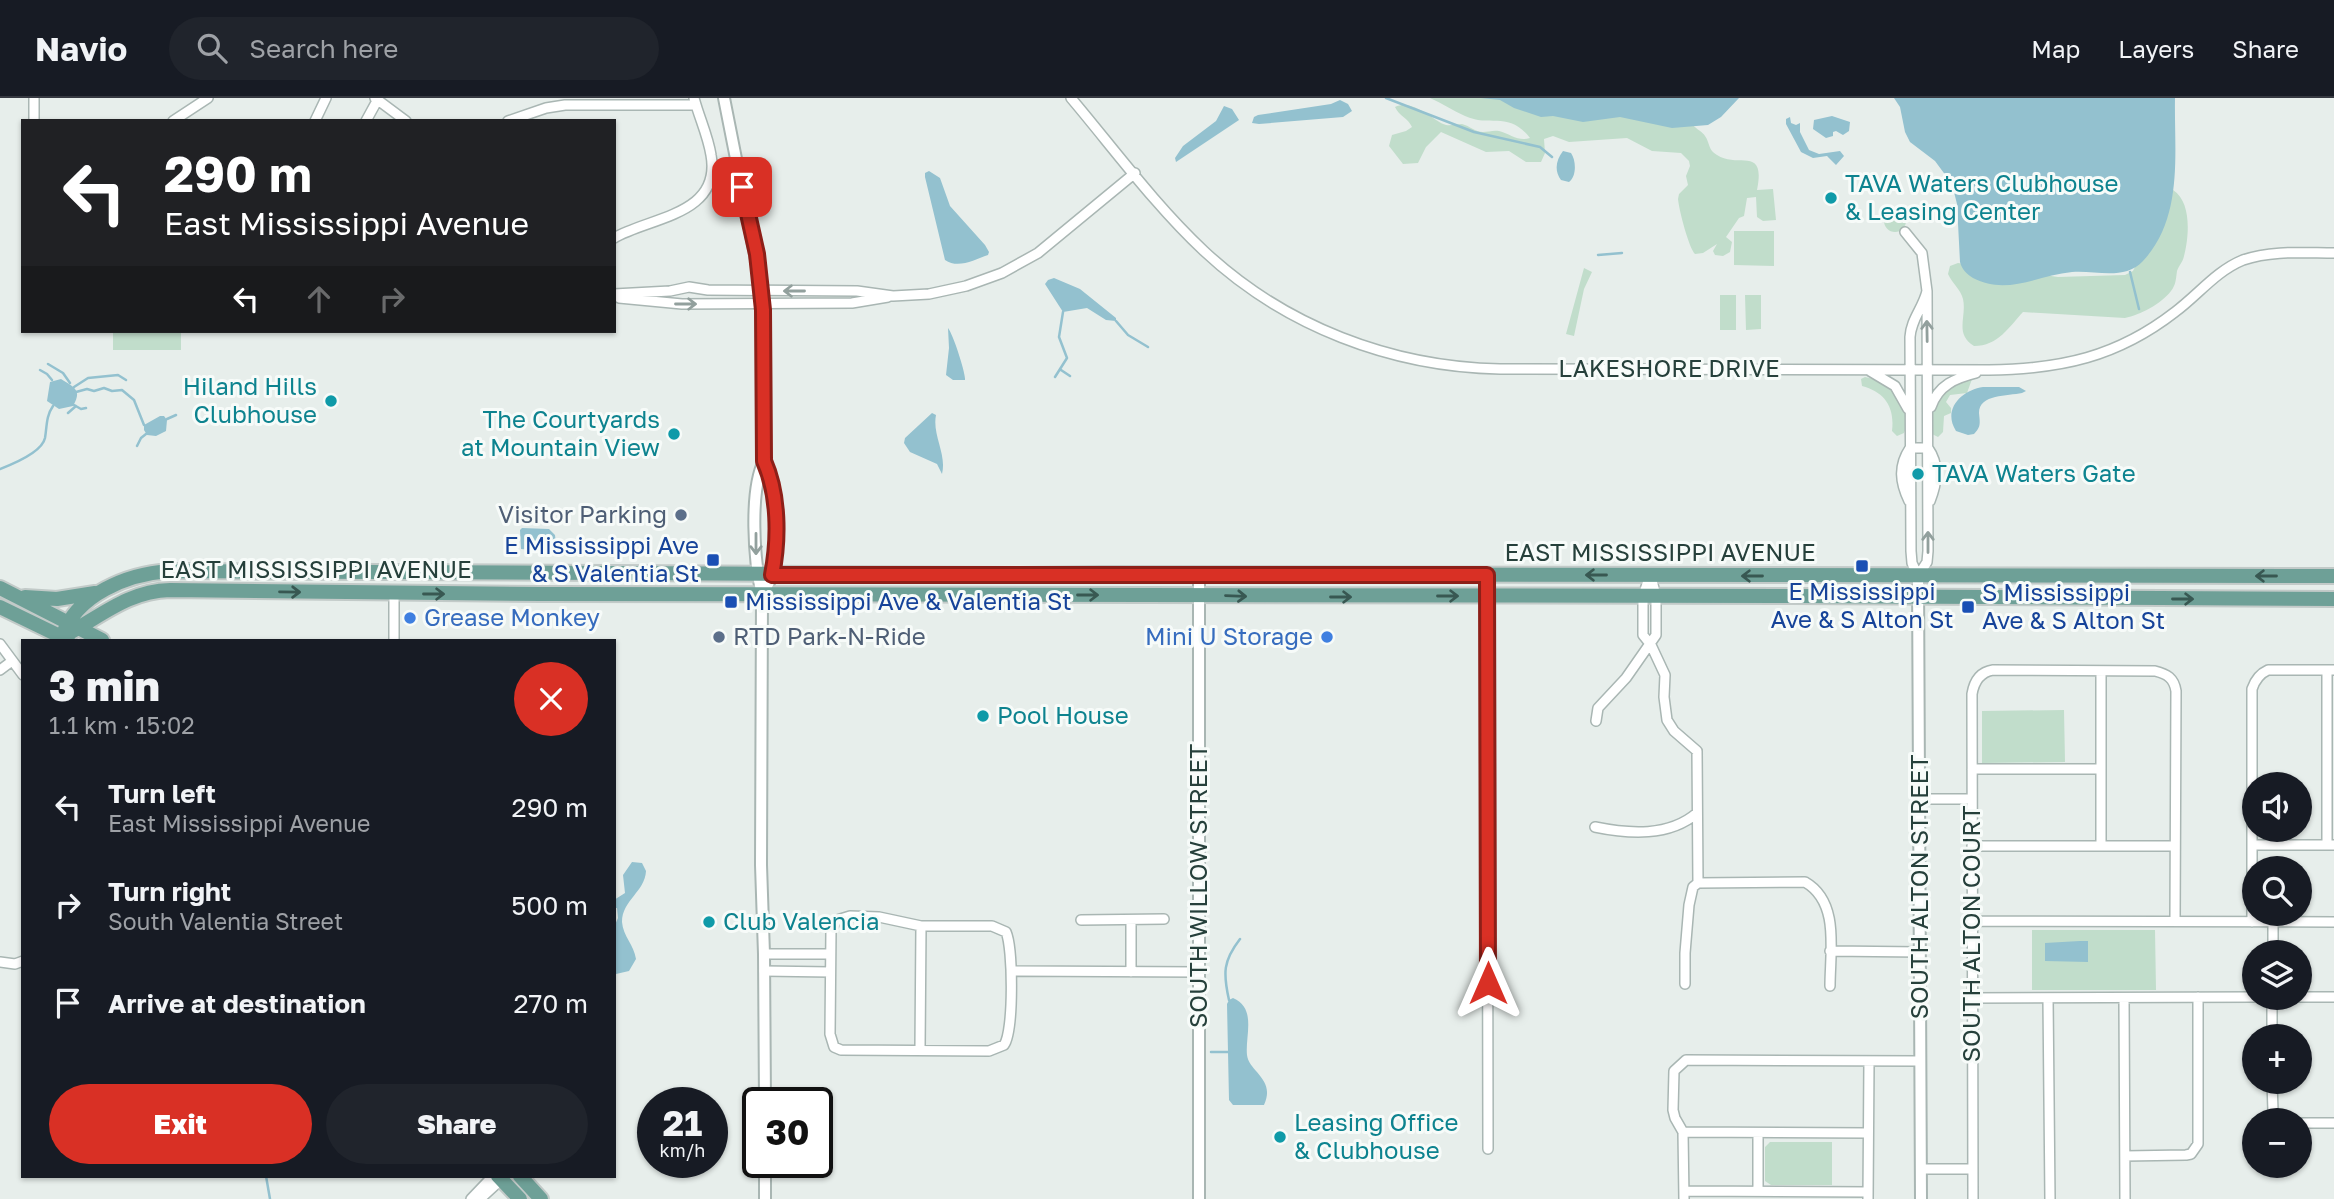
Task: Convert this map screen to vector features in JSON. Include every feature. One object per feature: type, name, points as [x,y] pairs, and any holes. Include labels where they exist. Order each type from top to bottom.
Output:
[{"type":"main road","name":"EAST MISSISSIPPI AVENUE","points":[[65,639],[81,606],[131,577],[169,571],[764,575],[2334,576]]},
{"type":"main road","points":[[0,588],[100,639]]},
{"type":"main road","name":"EAST MISSISSIPPI AVENUE","points":[[73,625],[142,593],[160,590],[394,594],[2334,599]]},
{"type":"main road","points":[[16,595],[57,598],[104,592]]},
{"type":"main road","points":[[107,639],[105,624],[107,614],[113,606]]},
{"type":"main road","points":[[0,607],[65,639]]},
{"type":"main road","points":[[501,1178],[520,1199]]},
{"type":"main road","points":[[522,1178],[541,1199]]},
{"type":"street","points":[[34,98],[34,119]]},
{"type":"street","points":[[190,116],[208,98]]},
{"type":"street","points":[[316,119],[326,98]]},
{"type":"street","points":[[724,98],[755,248],[762,297],[764,461],[771,478],[775,502],[775,558],[764,575]]},
{"type":"street","name":"LAKESHORE DRIVE","points":[[1071,98],[1197,244],[1258,293],[1321,329],[1357,344],[1396,356],[1449,365],[1492,368],[2046,368],[2110,351],[2134,340],[2161,323],[2223,271],[2246,260],[2271,254],[2334,253]]},
{"type":"street","points":[[367,119],[376,99],[403,119]]},
{"type":"street","points":[[513,119],[565,101],[695,101],[711,155],[712,170],[703,193],[685,210],[616,237]]},
{"type":"street","points":[[616,295],[689,287],[762,297],[860,302],[951,290],[985,280],[1017,266],[1050,245],[1135,173]]},
{"type":"street","name":"SOUTH ALTON STREET","points":[[1905,232],[1918,245],[1923,255],[1927,291],[1928,559],[1918,576]]},
{"type":"street","name":"SOUTH ALTON STREET","points":[[1921,1199],[1919,597],[1918,576],[1912,559],[1911,506],[1901,481],[1902,460],[1910,448],[1911,326],[1927,291]]},
{"type":"street","points":[[616,295],[682,304],[762,297]]},
{"type":"street","points":[[1865,369],[1896,387],[1910,415]]},
{"type":"street","points":[[1928,415],[1935,396],[1949,383],[1989,370]]},
{"type":"street","points":[[1910,448],[1928,448]]},
{"type":"street","points":[[764,461],[756,493],[764,575],[761,832],[765,1087]]},
{"type":"street","name":"SOUTH WILLOW STREET","points":[[1199,574],[1199,1199]]},
{"type":"street","points":[[1487,575],[1488,1149]]},
{"type":"street","points":[[1650,575],[1643,635],[1651,645],[1665,675],[1667,720],[1674,731],[1697,751],[1699,883]]},
{"type":"street","points":[[394,594],[394,639]]},
{"type":"street","points":[[0,644],[21,672]]},
{"type":"street","points":[[1595,721],[1598,708],[1626,678],[1651,645]]},
{"type":"street","points":[[0,670],[12,661]]},
{"type":"street","name":"SOUTH ALTON COURT","points":[[1973,1199],[1973,687],[1984,673],[1993,670],[2101,671]]},
{"type":"street","points":[[2252,845],[2330,845],[2330,670],[2268,670],[2256,680],[2252,689],[2252,845],[2252,856]]},
{"type":"street","points":[[2101,846],[2101,671],[2155,671],[2169,676],[2176,691],[2175,921]]},
{"type":"street","points":[[1972,769],[2101,769]]},
{"type":"street","points":[[1919,799],[1972,799]]},
{"type":"street","points":[[1595,827],[1617,832],[1656,831],[1688,821],[1697,813]]},
{"type":"street","points":[[1972,846],[2175,846]]},
{"type":"street","points":[[1685,984],[1685,953],[1693,887],[1699,883],[1805,882],[1815,888],[1828,908],[1830,986]]},
{"type":"street","points":[[850,916],[879,917],[920,926],[992,926],[1006,932],[1010,945],[1011,971],[1009,1039],[1004,1045],[989,1051],[841,1050],[834,1047],[831,1034],[831,930],[838,920],[850,916]]},
{"type":"street","points":[[1081,920],[1164,919]]},
{"type":"street","points":[[1131,920],[1131,972]]},
{"type":"street","points":[[1973,922],[2242,922]]},
{"type":"street","points":[[2312,922],[2334,922]]},
{"type":"street","points":[[920,926],[920,1049]]},
{"type":"street","points":[[1830,951],[1920,952]]},
{"type":"street","points":[[764,954],[831,954]]},
{"type":"street","points":[[3,963],[21,962]]},
{"type":"street","points":[[764,971],[830,972]]},
{"type":"street","points":[[1011,971],[1198,972]]},
{"type":"street","points":[[2125,1156],[2186,1155],[2191,1154],[2198,1144],[2198,997]]},
{"type":"street","points":[[1972,998],[2242,997]]},
{"type":"street","points":[[2312,997],[2334,997]]},
{"type":"street","points":[[2048,998],[2050,1199]]},
{"type":"street","points":[[2124,998],[2125,1199]]},
{"type":"street","points":[[1869,1061],[1868,1196],[1758,1191],[1684,1195],[1683,1132],[1675,1118],[1673,1084],[1674,1071],[1686,1060],[1920,1061]]},
{"type":"street","points":[[2312,1124],[2334,1123]]},
{"type":"street","points":[[1683,1132],[1868,1133]]},
{"type":"street","points":[[1758,1133],[1758,1191]]},
{"type":"street","points":[[1921,1169],[1972,1169]]},
{"type":"street","points":[[471,1199],[499,1178]]},
{"type":"street","points":[[480,1199],[499,1178]]},
{"type":"street","points":[[765,1178],[765,1199]]},
{"type":"green space","points":[[1430,98],[1508,98],[1693,125],[1704,135],[1717,155],[1725,159],[1754,163],[1759,176],[1757,190],[1773,189],[1776,220],[1763,221],[1757,217],[1756,197],[1747,198],[1744,216],[1739,218],[1726,237],[1732,242],[1730,252],[1723,256],[1715,255],[1713,251],[1717,244],[1703,253],[1695,254],[1678,199],[1688,185],[1686,176],[1689,161],[1681,153],[1652,151],[1627,138],[1569,142],[1553,136],[1544,139],[1545,153],[1541,162],[1526,162],[1509,151],[1486,152],[1441,132],[1426,147],[1418,163],[1403,164],[1389,146],[1392,135],[1412,127],[1395,107],[1402,105],[1416,108],[1446,125],[1462,124],[1480,132],[1499,131],[1518,138],[1530,138],[1514,124],[1474,119]]},
{"type":"green space","points":[[2173,190],[2186,211],[2187,239],[2174,286],[2162,300],[2144,312],[2125,318],[2023,312],[2002,335],[1990,343],[1974,346],[1964,336],[1963,299],[1948,274],[1950,266],[1958,263],[2058,277],[2125,275],[2133,271]]},
{"type":"green space","points":[[1895,210],[1903,213],[1906,221],[1903,229],[1895,232],[1887,229],[1884,221],[1887,213]]},
{"type":"green space","points":[[1734,231],[1774,231],[1774,266],[1734,265]]},
{"type":"green space","points":[[1584,268],[1592,272],[1584,289],[1574,336],[1566,334]]},
{"type":"green space","points":[[1720,295],[1736,295],[1736,330],[1720,330]]},
{"type":"green space","points":[[1745,295],[1761,295],[1761,329],[1746,330]]},
{"type":"green space","points":[[113,333],[181,333],[181,350],[113,350]]},
{"type":"green space","points":[[1865,377],[1888,382],[1906,412],[1904,433],[1897,436],[1892,431],[1890,407],[1882,396],[1862,386],[1861,379]]},
{"type":"green space","points":[[1972,379],[1967,393],[1950,395],[1946,402],[1951,413],[1944,416],[1943,432],[1938,437],[1930,433],[1935,402],[1957,380]]},
{"type":"green space","points":[[2064,710],[2065,762],[1982,763],[1982,711]]},
{"type":"green space","points":[[2032,930],[2155,930],[2156,990],[2032,990]]},
{"type":"green space","points":[[1770,1142],[1832,1142],[1832,1185],[1771,1185],[1765,1181],[1765,1147]]},
{"type":"water","points":[[1481,98],[1739,98],[1721,117],[1708,125],[1672,128],[1620,117],[1583,122],[1553,116],[1541,117],[1500,100]]},
{"type":"water","points":[[1894,98],[2175,98],[2174,184],[2165,225],[2156,244],[2143,261],[2119,273],[2072,272],[2010,285],[1986,283],[1973,278],[1965,272],[1960,262],[1957,204],[1952,184],[1935,161],[1910,142],[1900,107]]},
{"type":"water","points":[[1340,100],[1348,104],[1352,111],[1343,117],[1252,123],[1258,115],[1331,104]]},
{"type":"water","points":[[1224,106],[1232,109],[1239,120],[1176,162],[1175,158],[1183,146],[1216,121]]},
{"type":"water","points":[[1832,116],[1850,122],[1849,131],[1843,135],[1836,131],[1833,136],[1826,138],[1813,129],[1814,120]]},
{"type":"water","points":[[1790,117],[1791,123],[1800,123],[1800,132],[1809,150],[1819,154],[1840,151],[1844,156],[1836,165],[1827,156],[1813,158],[1801,152],[1786,124],[1786,119]]},
{"type":"water","points":[[1563,151],[1571,153],[1574,160],[1575,168],[1569,182],[1561,180],[1557,173],[1557,162]]},
{"type":"water","points":[[929,171],[940,178],[950,206],[985,245],[988,255],[961,264],[945,260],[925,177],[925,173]]},
{"type":"water","points":[[1054,278],[1080,289],[1116,318],[1116,321],[1106,320],[1087,308],[1063,312],[1045,284]]},
{"type":"water","points":[[948,328],[959,354],[965,380],[953,380],[946,375]]},
{"type":"water","points":[[61,379],[75,389],[77,396],[73,406],[59,409],[47,401],[50,382]]},
{"type":"water","points":[[1983,387],[2019,387],[2026,391],[1984,402],[1980,407],[1979,427],[1974,434],[1956,431],[1951,415],[1956,402],[1968,392]]},
{"type":"water","points":[[932,413],[936,415],[936,430],[943,459],[942,474],[937,464],[910,452],[904,443],[905,438]]},
{"type":"water","points":[[160,416],[167,420],[166,431],[156,436],[147,435],[144,425]]},
{"type":"water","points":[[522,528],[549,529],[555,535],[556,544],[544,550],[521,549]]},
{"type":"water","points":[[632,862],[642,863],[646,871],[642,885],[623,914],[622,922],[636,959],[629,971],[616,974],[616,899],[625,893],[623,875]]},
{"type":"water","points":[[2088,941],[2088,962],[2045,961],[2045,943]]},
{"type":"water","points":[[1233,998],[1245,1008],[1248,1023],[1247,1055],[1267,1089],[1264,1105],[1233,1105],[1229,1100],[1227,1004]]},
{"type":"waterway","points":[[1386,98],[1474,132],[1540,147],[1552,157]]},
{"type":"waterway","points":[[1598,255],[1622,253]]},
{"type":"waterway","points":[[2130,272],[2139,309]]},
{"type":"waterway","points":[[1055,377],[1067,358],[1059,337],[1063,312]]},
{"type":"waterway","points":[[1116,321],[1128,335],[1148,347]]},
{"type":"waterway","points":[[48,364],[63,373],[70,383]]},
{"type":"waterway","points":[[40,370],[52,380]]},
{"type":"waterway","points":[[1061,370],[1070,376]]},
{"type":"waterway","points":[[74,387],[88,378],[118,375],[126,380]]},
{"type":"waterway","points":[[76,392],[104,388],[122,390],[134,400],[144,425]]},
{"type":"waterway","points":[[74,405],[81,409],[86,408]]},
{"type":"waterway","points":[[0,469],[39,448],[45,438],[48,417],[53,406]]},
{"type":"waterway","points":[[68,413],[76,406]]},
{"type":"waterway","points":[[167,419],[176,415]]},
{"type":"waterway","points":[[137,446],[146,434]]},
{"type":"waterway","points":[[1229,1000],[1227,961],[1240,939]]},
{"type":"waterway","points":[[1211,1052],[1229,1052]]},
{"type":"waterway","points":[[266,1178],[270,1199]]},
{"type":"place","name":"TAVA Waters Clubhouse & Leasing Center","points":[[1831,198]]},
{"type":"place","name":"Hiland Hills Clubhouse","points":[[331,401]]},
{"type":"place","name":"The Courtyards at Mountain View","points":[[674,434]]},
{"type":"place","name":"TAVA Waters Gate","points":[[1918,474]]},
{"type":"place","name":"Visitor Parking","points":[[681,515]]},
{"type":"place","name":"E Mississippi Ave & S Valentia St","points":[[713,560]]},
{"type":"place","name":"E Mississippi Ave & S Alton St","points":[[1862,566]]},
{"type":"place","name":"Mississippi Ave & Valentia St","points":[[731,602]]},
{"type":"place","name":"S Mississippi Ave & S Alton St","points":[[1968,607]]},
{"type":"place","name":"Grease Monkey","points":[[410,618]]},
{"type":"place","name":"RTD Park-N-Ride","points":[[719,637]]},
{"type":"place","name":"Mini U Storage","points":[[1327,637]]},
{"type":"place","name":"Pool House","points":[[983,716]]},
{"type":"place","name":"Club Valencia","points":[[709,922]]},
{"type":"place","name":"Leasing Office & Clubhouse","points":[[1280,1137]]},
{"type":"route","points":[[742,187],[757,254],[763,310],[764,461],[772,482],[775,511],[775,558],[772,575],[1487,575],[1488,983]]}]
